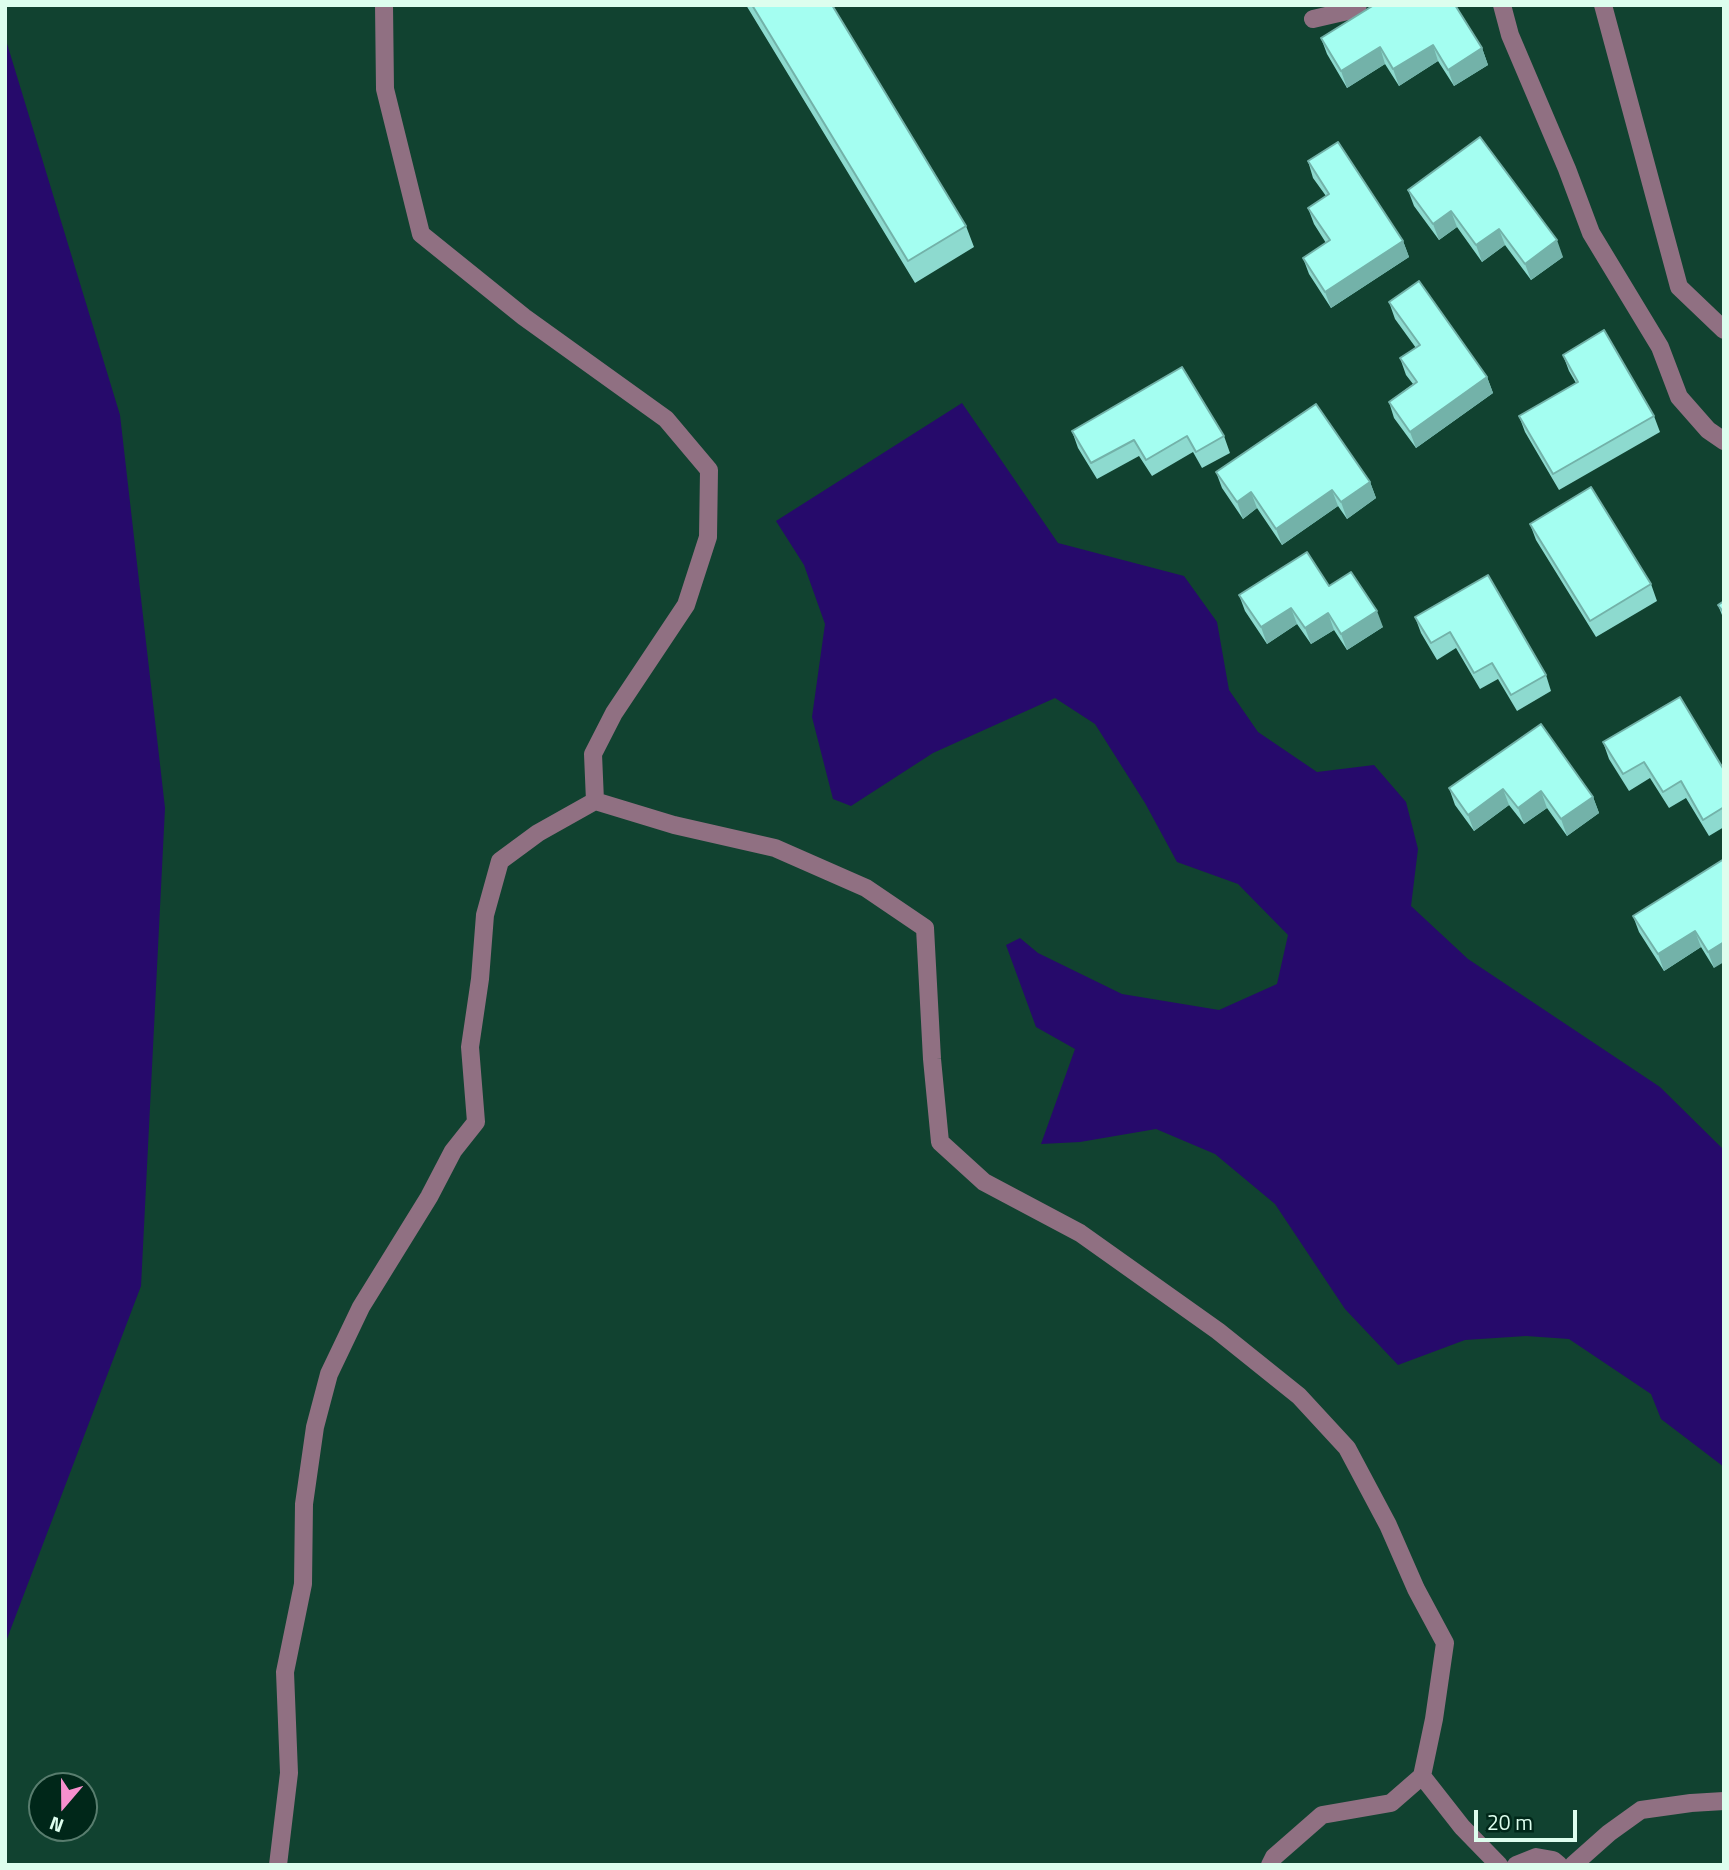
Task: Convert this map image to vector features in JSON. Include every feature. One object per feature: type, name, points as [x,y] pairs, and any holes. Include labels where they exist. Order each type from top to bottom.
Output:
[{"type":"street","points":[[384,5],[384,89],[421,234],[524,317],[666,419],[709,470],[708,537],[686,605],[614,713],[593,754],[595,801]]},
{"type":"street","points":[[1313,19],[1352,10],[1358,5]]},
{"type":"street","points":[[1502,5],[1510,35],[1591,233],[1660,346],[1679,397],[1708,430],[1724,440]]},
{"type":"street","points":[[1603,5],[1679,287],[1724,330]]},
{"type":"street","points":[[278,1865],[289,1773],[285,1672],[303,1584],[303,1504],[314,1427],[329,1374],[361,1307],[429,1197],[453,1151],[476,1122],[470,1047],[480,979],[485,915],[500,861],[538,833],[595,801],[674,825],[775,848],[866,888],[925,928],[931,1045],[940,1142],[984,1182],[1080,1233],[1218,1331],[1299,1396],[1347,1448],[1388,1525],[1416,1590],[1445,1643],[1422,1776],[1391,1803],[1322,1815],[1274,1857],[1270,1865]]},
{"type":"street","points":[[1422,1776],[1462,1827],[1499,1865]]},
{"type":"street","points":[[1573,1865],[1609,1833],[1641,1810],[1724,1801]]},
{"type":"street","points":[[1516,1865],[1536,1857],[1553,1860],[1559,1865]]},
{"type":"shaded area","points":[[5,37],[120,415],[165,808],[141,1286],[5,1644]]},
{"type":"shaded area","points":[[962,403],[1058,543],[1184,576],[1217,622],[1229,690],[1258,732],[1317,772],[1374,765],[1406,802],[1418,849],[1411,906],[1468,959],[1660,1087],[1724,1150],[1724,1467],[1661,1419],[1651,1394],[1569,1339],[1526,1336],[1465,1340],[1398,1365],[1345,1309],[1275,1204],[1215,1154],[1156,1129],[1080,1142],[1041,1144],[1075,1049],[1036,1027],[1006,945],[1020,938],[1038,953],[1122,994],[1219,1010],[1277,984],[1288,935],[1238,884],[1177,862],[1145,803],[1095,724],[1055,698],[933,753],[851,806],[833,799],[812,717],[825,624],[804,565],[776,521]]},
{"type":"building","points":[[752,5],[832,5],[966,226],[908,261]]},
{"type":"building","points":[[1374,5],[1455,5],[1482,48],[1448,70],[1433,45],[1393,69],[1380,47],[1341,71],[1321,38]]},
{"type":"building","points":[[1480,137],[1557,240],[1525,264],[1499,229],[1476,245],[1451,211],[1433,224],[1408,190]]},
{"type":"building","points":[[1338,142],[1403,241],[1325,292],[1303,258],[1330,240],[1308,208],[1329,194],[1308,161]]},
{"type":"building","points":[[1419,281],[1487,377],[1410,432],[1389,402],[1417,382],[1400,358],[1420,345],[1389,302]]},
{"type":"building","points":[[1604,330],[1654,416],[1553,474],[1519,416],[1578,382],[1563,355]]},
{"type":"building","points":[[1182,367],[1224,436],[1196,452],[1187,436],[1146,460],[1134,440],[1091,463],[1072,431]]},
{"type":"building","points":[[1316,404],[1370,482],[1341,502],[1332,490],[1276,529],[1251,492],[1237,502],[1216,472]]},
{"type":"building","points":[[1591,487],[1651,584],[1590,621],[1530,524]]},
{"type":"building","points":[[1307,552],[1329,586],[1351,572],[1377,611],[1341,634],[1328,613],[1305,628],[1291,608],[1261,627],[1239,595]]},
{"type":"building","points":[[1488,575],[1546,675],[1511,695],[1492,663],[1474,673],[1450,632],[1431,643],[1415,617]]},
{"type":"building","points":[[1724,601],[1724,613],[1718,605]]},
{"type":"building","points":[[1680,697],[1724,770],[1724,807],[1703,820],[1681,781],[1663,792],[1644,762],[1623,774],[1603,742]]},
{"type":"building","points":[[1541,724],[1593,797],[1561,819],[1541,791],[1518,808],[1503,789],[1468,815],[1449,788]]},
{"type":"building","points":[[1724,859],[1724,942],[1708,952],[1695,931],[1658,954],[1633,916]]}]
